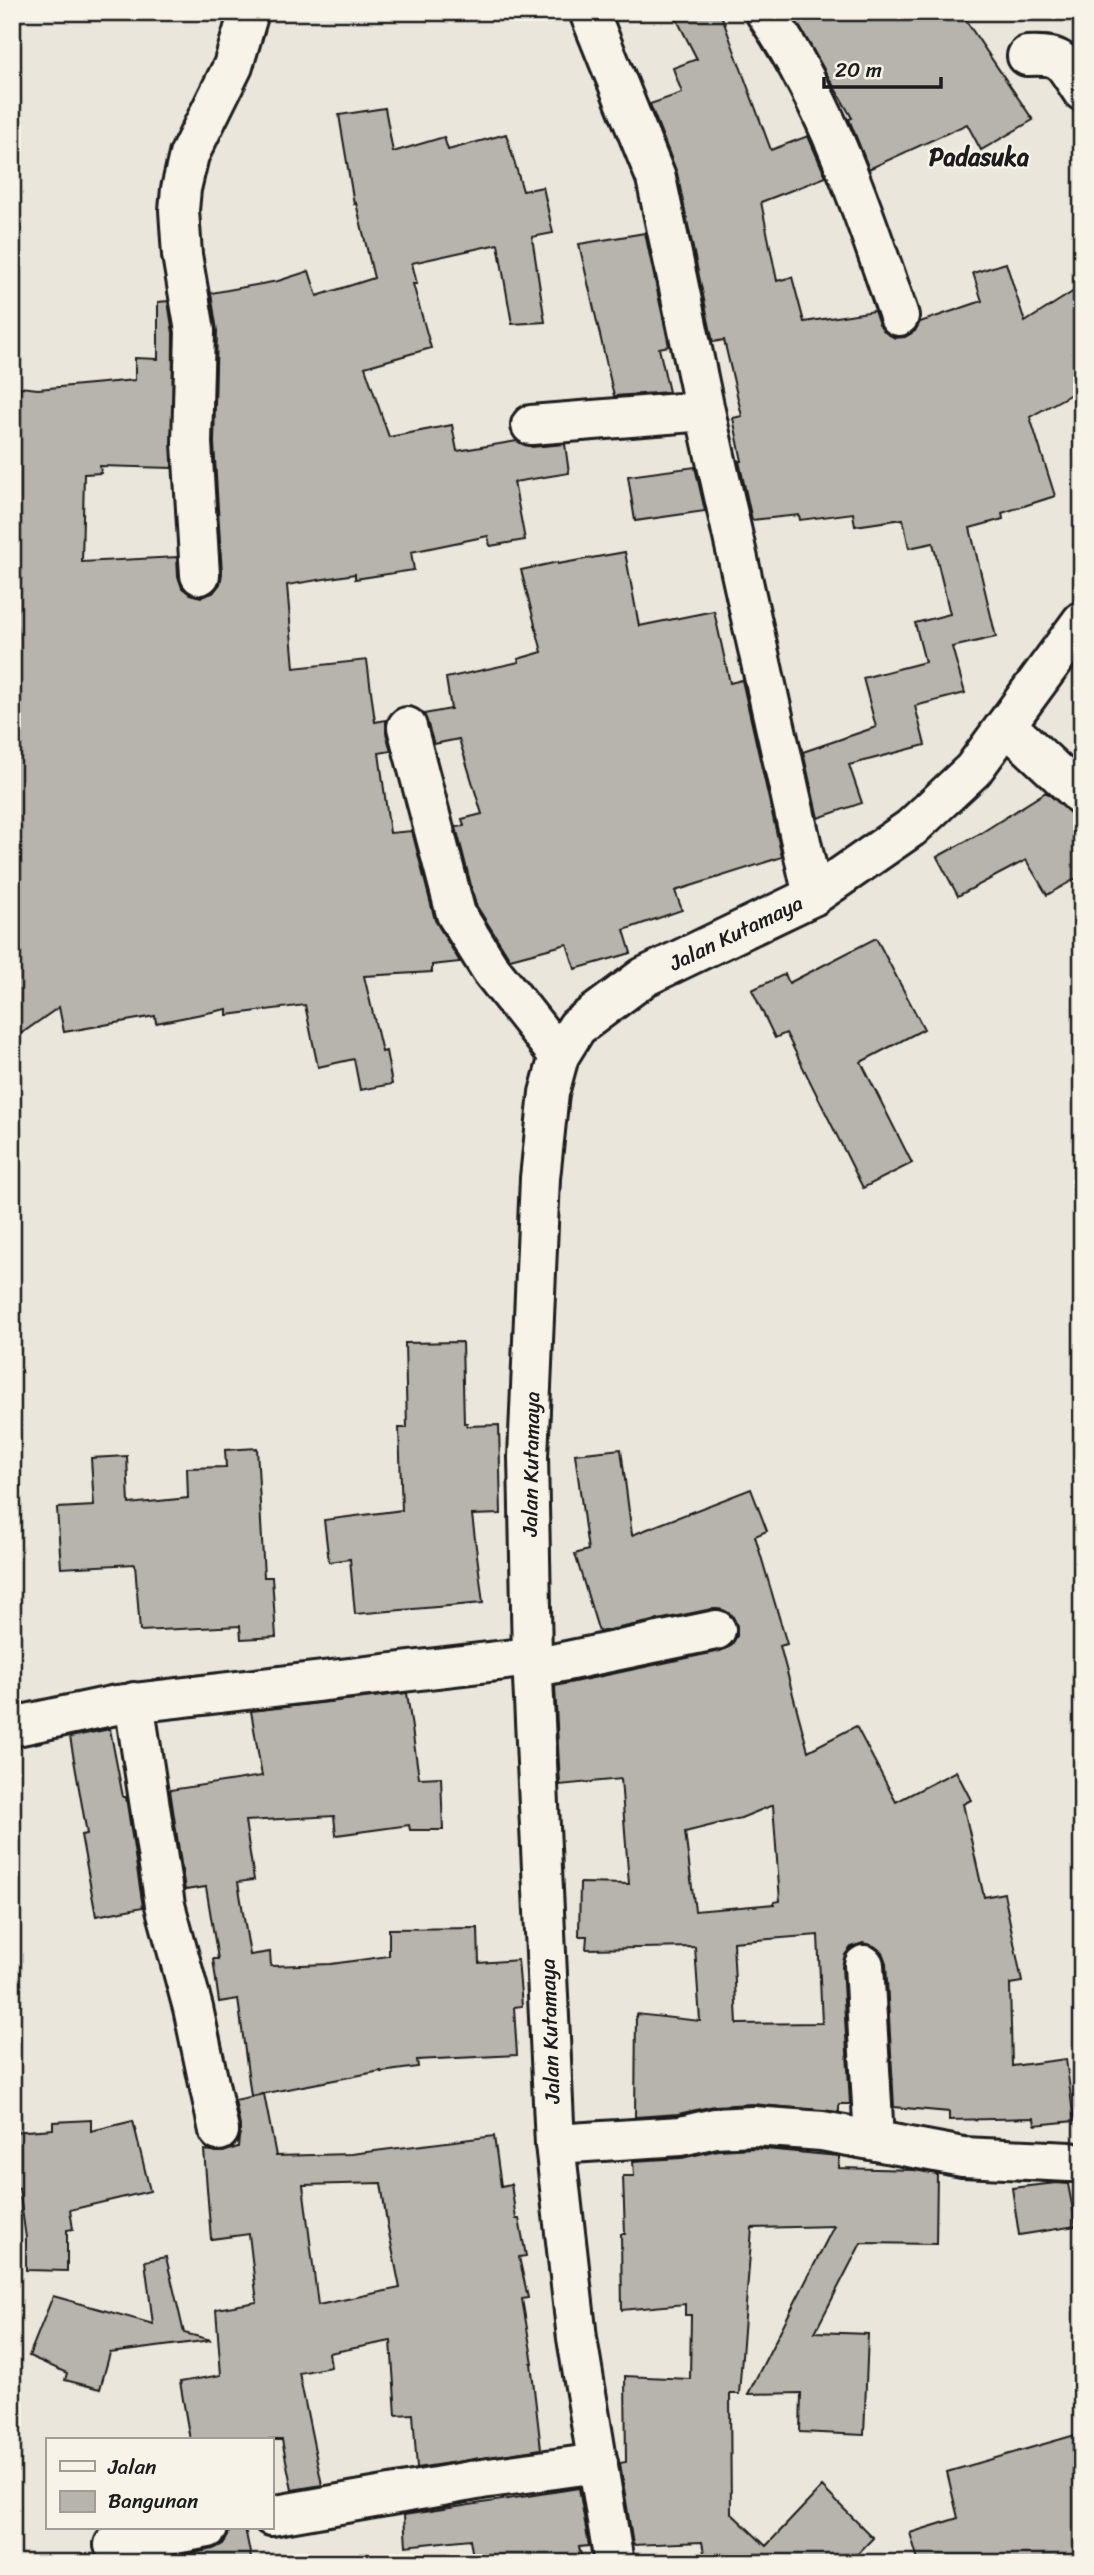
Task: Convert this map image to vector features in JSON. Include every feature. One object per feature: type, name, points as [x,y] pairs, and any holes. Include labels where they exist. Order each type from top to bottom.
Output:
[{"type":"street","points":[[200,575],[192,443],[195,331],[182,255],[179,210],[189,155],[233,66],[249,12]]},
{"type":"street","points":[[589,12],[656,178],[813,896]]},
{"type":"street","points":[[765,12],[791,51],[860,201],[899,316]]},
{"type":"street","points":[[1027,56],[1056,57],[1062,61],[1082,91]]},
{"type":"street","points":[[531,425],[705,411]]},
{"type":"street","name":"Jalan Kutamaya","points":[[614,2563],[577,2338],[555,2144],[532,1663],[528,1457],[540,1178],[549,1093],[559,1056],[577,1027],[644,977],[813,896],[911,828],[973,769],[1082,621]]},
{"type":"street","points":[[1006,725],[1082,796]]},
{"type":"street","points":[[407,727],[456,914],[491,970],[559,1056]]},
{"type":"street","points":[[12,1727],[134,1702],[532,1663],[716,1630]]},
{"type":"street","points":[[134,1702],[165,1905],[193,2008],[219,2131]]},
{"type":"street","points":[[864,1965],[874,2139]]},
{"type":"street","points":[[555,2144],[681,2136],[715,2128],[753,2126],[822,2131],[963,2157],[1070,2162]]},
{"type":"street","points":[[273,2516],[482,2479],[598,2463]]},
{"type":"street","points":[[114,2544],[196,2530]]},
{"type":"building","points":[[673,12],[720,12],[771,150],[808,136],[826,177],[761,202],[777,281],[792,277],[804,322],[874,311],[886,333],[895,338],[905,337],[915,331],[920,322],[982,301],[973,273],[1006,263],[1025,322],[1082,286],[1082,388],[1030,417],[1055,496],[1002,513],[1003,519],[970,528],[996,637],[952,647],[965,693],[915,706],[925,745],[849,765],[862,803],[818,818],[803,752],[876,727],[863,678],[925,662],[915,623],[950,614],[933,543],[909,548],[903,519],[855,526],[853,513],[800,520],[799,515],[752,520],[733,418],[742,416],[724,340],[713,342],[677,173],[650,104],[682,93],[673,68],[697,59]]},
{"type":"building","points":[[791,12],[960,12],[1033,120],[981,150],[967,124],[869,169],[849,119],[852,118]]},
{"type":"building","points":[[385,108],[393,152],[444,137],[448,150],[506,134],[523,191],[543,187],[553,233],[532,237],[545,322],[512,324],[498,244],[412,263],[417,284],[413,284],[431,348],[365,367],[389,437],[452,425],[457,451],[517,441],[532,447],[565,444],[569,473],[514,482],[525,540],[490,546],[488,536],[411,552],[414,570],[355,579],[355,574],[287,585],[294,668],[367,660],[375,722],[386,720],[391,751],[379,753],[390,833],[412,831],[435,920],[460,962],[432,965],[432,972],[364,976],[382,1052],[386,1051],[392,1084],[360,1090],[354,1059],[318,1067],[305,1005],[227,1015],[227,1009],[156,1023],[155,1016],[64,1032],[59,1007],[12,1040],[12,445],[17,446],[20,387],[38,389],[135,380],[135,358],[158,359],[158,302],[168,301],[173,333],[172,468],[100,466],[101,473],[84,474],[82,562],[177,557],[182,588],[201,597],[213,593],[220,584],[222,574],[214,443],[217,331],[211,293],[278,281],[309,271],[317,296],[374,278],[356,203],[354,204],[339,115]]},
{"type":"building","points":[[645,233],[669,346],[659,348],[669,392],[614,396],[579,244]]},
{"type":"building","points":[[695,467],[705,511],[635,521],[628,476]]},
{"type":"building","points":[[625,552],[639,626],[714,611],[730,683],[742,680],[782,857],[675,891],[682,910],[624,930],[631,953],[575,969],[567,944],[510,959],[476,905],[456,827],[464,826],[462,819],[482,814],[459,739],[434,744],[424,714],[451,709],[446,678],[519,662],[518,659],[542,652],[521,570]]},
{"type":"building","points":[[1046,792],[1082,822],[1082,875],[1047,895],[1026,860],[958,896],[937,857]]},
{"type":"building","points":[[876,938],[924,1029],[861,1062],[912,1163],[863,1188],[786,1033],[775,1038],[752,990],[785,974],[789,983]]},
{"type":"building","points":[[462,1342],[464,1423],[467,1423],[467,1426],[499,1425],[501,1514],[472,1515],[483,1603],[355,1614],[350,1559],[329,1562],[324,1520],[402,1510],[399,1428],[407,1428],[405,1343]]},
{"type":"building","points":[[257,1448],[264,1577],[272,1577],[276,1637],[241,1639],[240,1626],[140,1631],[135,1564],[61,1568],[57,1508],[94,1506],[91,1458],[127,1456],[129,1504],[188,1498],[187,1468],[226,1467],[225,1450]]},
{"type":"building","points":[[621,1449],[632,1535],[751,1489],[767,1531],[755,1536],[787,1644],[780,1646],[808,1751],[856,1726],[896,1802],[956,1771],[971,1800],[963,1804],[984,1897],[1004,1893],[1022,1982],[1010,1984],[1012,2066],[1066,2059],[1074,2121],[1035,2125],[1034,2118],[949,2120],[949,2112],[894,2107],[886,1963],[882,1952],[863,1943],[851,1947],[842,1966],[850,2104],[839,2104],[839,2112],[752,2104],[714,2106],[678,2114],[635,2117],[636,2014],[700,2021],[695,1947],[586,1949],[587,1936],[579,1936],[580,1883],[629,1884],[621,1779],[560,1785],[555,1686],[720,1651],[731,1646],[737,1636],[737,1626],[732,1615],[723,1610],[712,1609],[599,1632],[575,1554],[588,1550],[575,1454]],"holes":[[[773,1805],[780,1901],[774,1904],[695,1911],[685,1832],[741,1818]],[[818,1935],[822,2023],[737,2024],[733,1942]]]},
{"type":"building","points":[[407,1693],[419,1778],[441,1777],[443,1830],[410,1830],[409,1825],[336,1835],[334,1816],[245,1821],[254,1880],[238,1882],[250,1955],[270,1952],[271,1966],[331,1964],[389,1956],[389,1929],[478,1928],[479,1963],[518,1960],[522,2006],[514,2007],[517,2055],[417,2060],[418,2067],[381,2071],[251,2096],[238,1999],[219,2002],[213,1959],[218,1959],[206,1887],[185,1890],[170,1790],[262,1776],[251,1711]]},
{"type":"building","points":[[110,1729],[123,1797],[126,1797],[143,1907],[96,1916],[81,1835],[87,1834],[70,1737]]},
{"type":"building","points":[[264,2094],[276,2156],[351,2154],[494,2136],[501,2186],[511,2184],[516,2219],[519,2219],[526,2256],[519,2257],[528,2298],[522,2299],[533,2363],[541,2449],[417,2468],[413,2414],[396,2415],[391,2341],[329,2353],[331,2367],[299,2373],[322,2485],[292,2490],[282,2440],[190,2438],[180,2382],[221,2375],[216,2309],[257,2302],[249,2234],[211,2239],[204,2150],[223,2152],[238,2147],[240,2126],[235,2100]],"holes":[[[381,2183],[400,2288],[318,2305],[303,2185]]]},
{"type":"building","points":[[91,2120],[91,2131],[133,2121],[150,2191],[70,2210],[73,2229],[67,2230],[67,2271],[26,2270],[26,2238],[19,2188],[12,2189],[12,2132],[53,2129],[53,2122]]},
{"type":"building","points":[[753,2148],[839,2156],[839,2168],[914,2170],[937,2174],[936,2244],[861,2243],[815,2332],[868,2334],[864,2435],[800,2432],[801,2393],[748,2394],[834,2226],[752,2228],[739,2394],[730,2394],[731,2513],[766,2546],[822,2487],[873,2538],[849,2563],[706,2563],[702,2542],[633,2545],[620,2463],[626,2462],[625,2376],[690,2379],[691,2315],[685,2315],[685,2304],[622,2310],[621,2234],[625,2234],[623,2176],[634,2176],[633,2161],[682,2158],[718,2150]]},
{"type":"building","points":[[1068,2184],[1076,2226],[1019,2235],[1012,2188]]},
{"type":"building","points":[[166,2257],[184,2333],[211,2340],[110,2353],[100,2389],[65,2380],[67,2373],[29,2356],[53,2296],[153,2324],[145,2261]]},
{"type":"building","points":[[1082,2433],[1082,2563],[919,2563],[910,2533],[958,2518],[947,2472]]},
{"type":"building","points":[[579,2488],[589,2546],[579,2547],[583,2563],[474,2563],[470,2539],[406,2546],[404,2515]]},
{"type":"building","points":[[229,2530],[245,2530],[252,2563],[148,2563],[213,2549],[223,2544]]},
{"type":"district","name":"Padasuka","points":[[979,157]]}]
